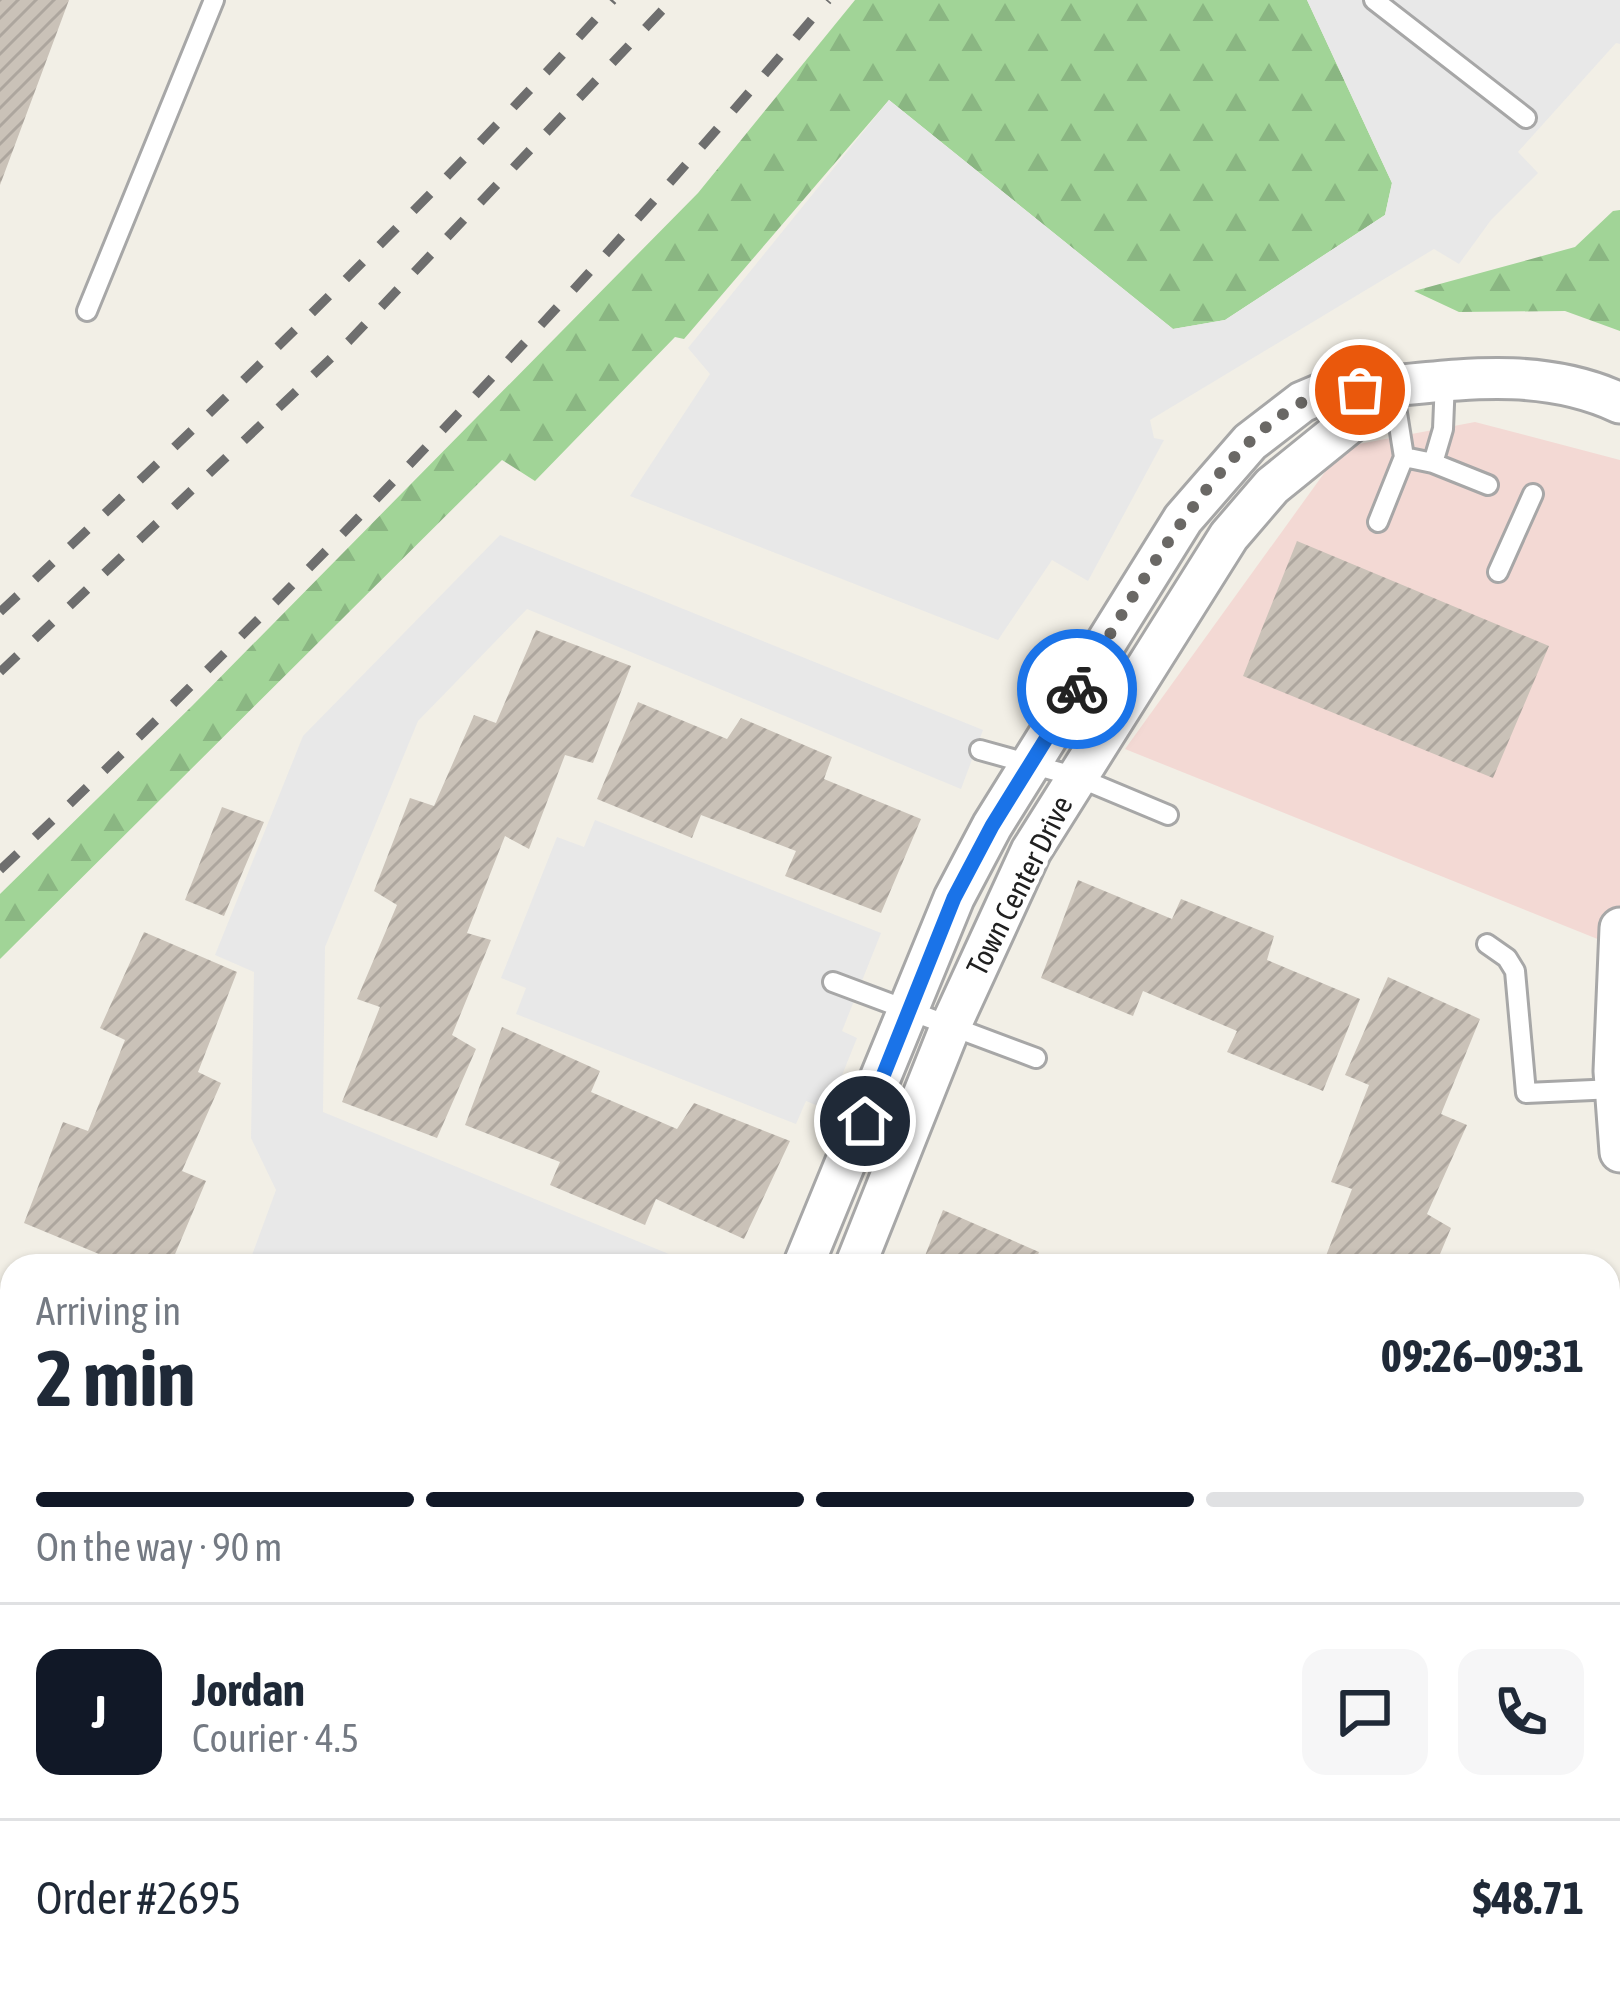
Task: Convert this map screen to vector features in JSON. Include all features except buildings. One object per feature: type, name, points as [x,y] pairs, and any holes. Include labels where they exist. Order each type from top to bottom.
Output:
[{"type":"street","name":"Town Center Drive","points":[[808,1254],[954,898],[1031,762],[1183,519],[1222,470],[1302,402],[1328,391],[1513,376],[1568,386],[1620,404]]},
{"type":"street","name":"Town Center Drive","points":[[860,1254],[951,1024],[1031,851],[1229,536],[1272,486],[1393,388]]},
{"type":"street","points":[[1620,928],[1615,1089],[1620,1152]]},
{"type":"lane","points":[[87,311],[214,0]]},
{"type":"lane","points":[[1374,0],[1526,118]]},
{"type":"lane","points":[[1433,463],[1443,429],[1445,380]]},
{"type":"lane","points":[[1378,522],[1404,457],[1393,388]]},
{"type":"lane","points":[[1404,457],[1488,485]]},
{"type":"lane","points":[[1498,572],[1533,494]]},
{"type":"lane","points":[[980,750],[1077,777],[1168,815]]},
{"type":"lane","points":[[1487,944],[1507,958],[1515,971],[1526,1093],[1615,1089]]},
{"type":"lane","points":[[833,982],[1036,1058]]},
{"type":"shaded area","points":[[1307,0],[1620,0],[1620,44],[1518,152],[1538,173],[1491,220],[1459,264],[1434,249],[1150,420],[1154,438],[1164,440],[1088,581],[1052,560],[998,640],[630,496],[710,374],[688,348],[889,100],[1173,329],[1225,320],[1385,215],[1392,183]]},
{"type":"shaded area","points":[[1475,422],[1620,460],[1620,948],[1125,749],[1343,447]]},
{"type":"shaded area","points":[[500,535],[983,730],[961,789],[527,609],[418,721],[325,947],[323,1112],[669,1254],[252,1254],[276,1190],[251,1138],[254,972],[215,955],[303,736]]},
{"type":"shaded area","points":[[595,820],[881,933],[842,1031],[857,1038],[828,1110],[806,1101],[796,1124],[516,1014],[526,988],[501,978],[557,837],[584,847]]},
{"type":"green space","points":[[855,0],[1307,0],[1392,183],[1385,215],[1225,320],[1173,329],[889,100],[684,339],[675,337],[535,481],[502,460],[0,959],[0,894],[698,193]]},
{"type":"green space","points":[[1620,210],[1620,331],[1565,311],[1459,312],[1414,291],[1575,247],[1613,211]]},
{"type":"railway","points":[[0,612],[312,312],[613,0]]},
{"type":"railway","points":[[0,672],[349,341],[672,0]]},
{"type":"railway","points":[[0,870],[216,661],[426,447],[630,227],[828,0]]},
{"type":"way so far","points":[[1077,689],[1183,519],[1222,470],[1302,402],[1328,391],[1360,390]]},
{"type":"route","points":[[865,1121],[954,898],[992,826],[1077,689]]}]
